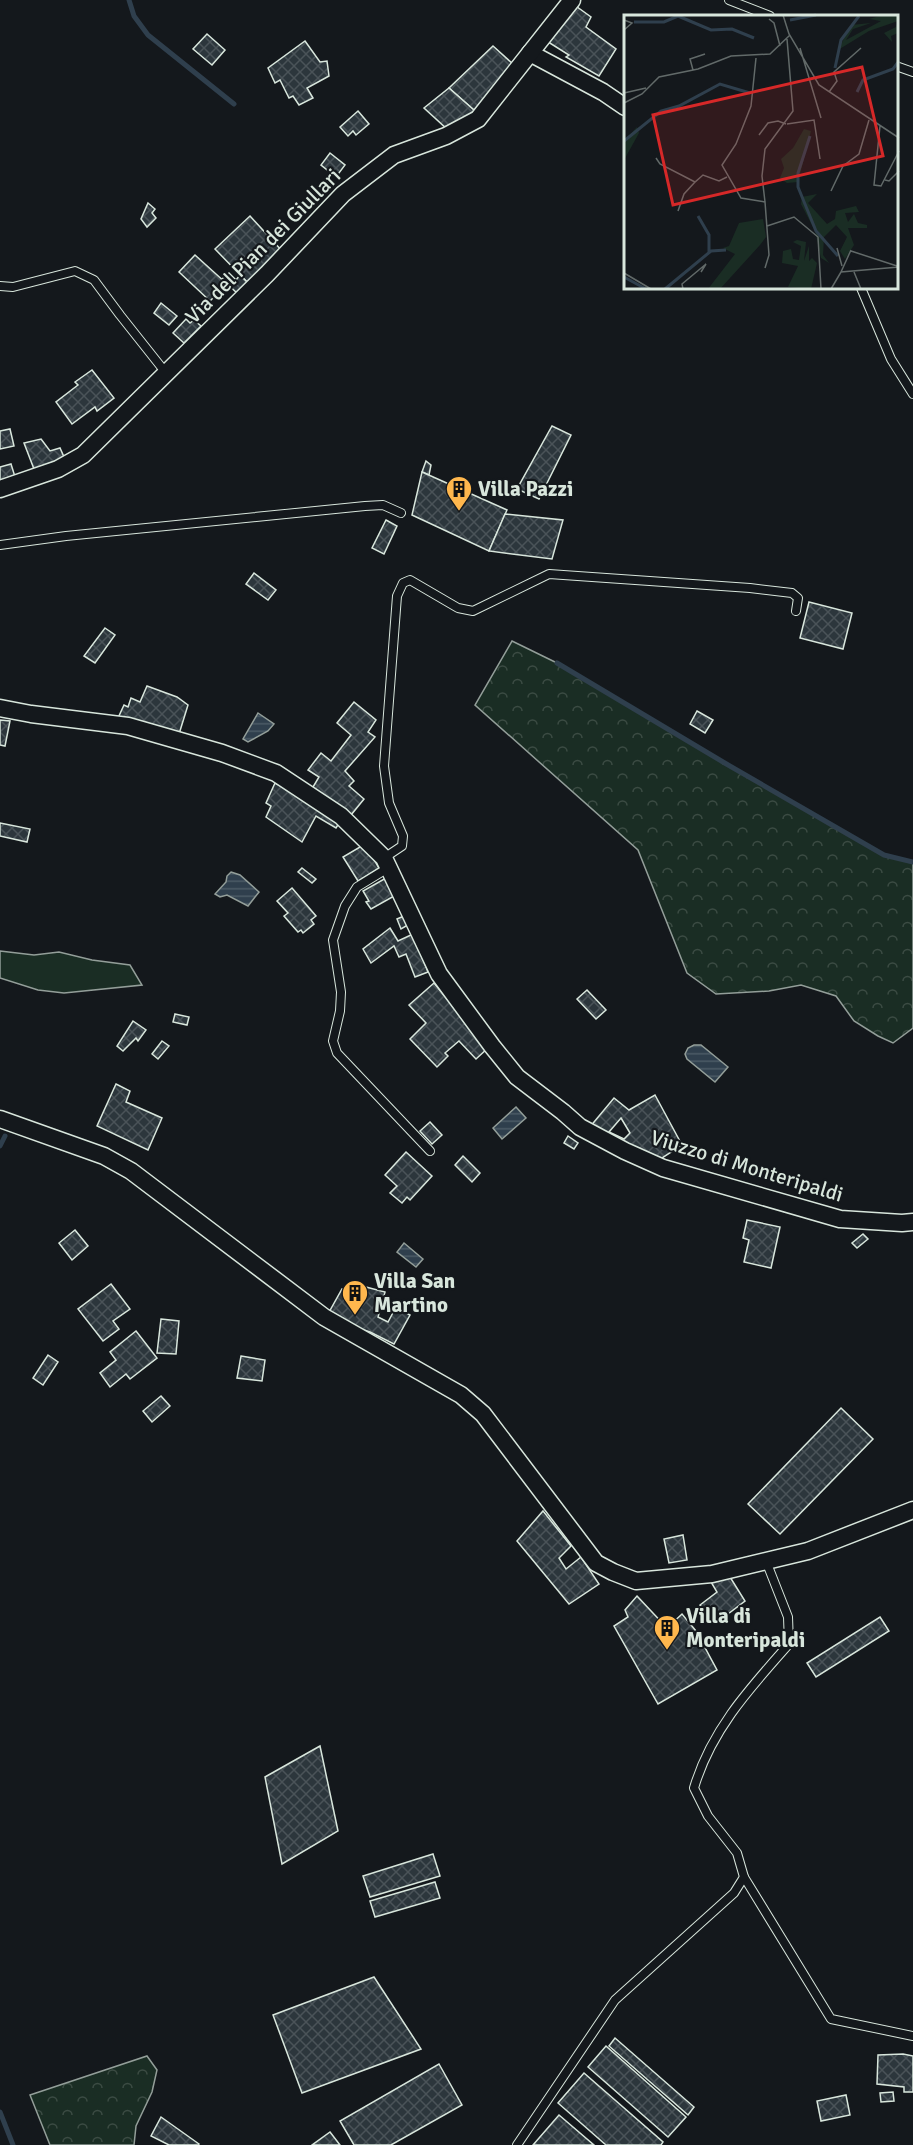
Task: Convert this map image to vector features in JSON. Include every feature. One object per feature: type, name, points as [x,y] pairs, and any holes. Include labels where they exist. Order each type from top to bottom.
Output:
[{"type":"street","name":"Via del Pian dei Giullari","points":[[0,489],[58,469],[82,455],[267,274],[343,194],[394,154],[446,136],[478,119],[572,0]]},
{"type":"street","points":[[530,53],[603,92],[624,106]]},
{"type":"street","name":"Viuzzo di Monteripaldi","points":[[0,708],[128,726],[222,753],[276,773],[341,816],[386,863],[439,974],[492,1046],[517,1077],[580,1127],[663,1168],[840,1219],[913,1222]]},
{"type":"street","points":[[0,1119],[104,1156],[131,1171],[324,1317],[462,1395],[483,1414],[596,1563],[613,1572],[636,1581],[712,1574],[808,1551],[913,1510]]},
{"type":"lane","points":[[729,0],[767,15]]},
{"type":"lane","points":[[898,66],[913,72]]},
{"type":"lane","points":[[0,286],[13,287],[75,271],[94,280],[166,373]]},
{"type":"lane","points":[[862,290],[891,359],[913,394]]},
{"type":"lane","points":[[0,545],[66,536],[365,506],[383,505],[401,513]]},
{"type":"lane","points":[[430,1151],[337,1053],[333,1041],[340,1011],[341,992],[333,940],[345,906],[357,887],[402,846],[403,836],[389,803],[384,766],[397,596],[403,583],[410,580],[458,608],[473,611],[549,574],[792,593],[798,598],[796,611]]},
{"type":"lane","points":[[766,1561],[788,1617],[789,1644],[752,1685],[717,1733],[701,1766],[694,1788],[708,1816],[737,1853],[744,1877],[831,2019],[913,2036]]},
{"type":"lane","points":[[518,2145],[615,2000],[735,1893],[744,1877]]},
{"type":"green space","points":[[512,641],[557,663],[883,855],[913,862],[913,1028],[893,1043],[854,1021],[836,996],[801,985],[769,991],[716,994],[687,973],[638,850],[475,705]]},
{"type":"green space","points":[[0,951],[34,955],[59,952],[92,960],[130,965],[142,985],[64,993],[38,990],[0,978]]},
{"type":"green space","points":[[147,2056],[157,2070],[152,2092],[136,2126],[134,2145],[50,2145],[30,2095]]},
{"type":"water","points":[[258,713],[274,724],[268,731],[248,742],[243,739]]},
{"type":"water","points":[[231,872],[240,875],[259,892],[248,906],[227,895],[220,897],[215,894],[226,882]]},
{"type":"water","points":[[701,1045],[728,1067],[715,1082],[687,1059],[685,1054],[688,1048]]},
{"type":"water","points":[[516,1107],[526,1118],[502,1139],[493,1128]]},
{"type":"water","points":[[404,1243],[423,1259],[416,1267],[397,1252]]},
{"type":"building","points":[[573,4],[591,17],[586,27],[616,49],[599,76],[566,57],[569,55],[545,40]]},
{"type":"building","points":[[207,34],[225,50],[212,65],[193,49]]},
{"type":"building","points":[[305,41],[320,62],[327,61],[329,76],[307,88],[313,98],[299,105],[293,96],[289,98],[280,80],[275,83],[268,68]]},
{"type":"building","points":[[493,46],[514,65],[475,111],[449,88]]},
{"type":"building","points":[[449,88],[475,111],[447,129],[424,108]]},
{"type":"building","points":[[358,111],[369,124],[356,135],[353,131],[348,136],[340,127]]},
{"type":"building","points":[[330,153],[345,165],[336,177],[321,165]]},
{"type":"building","points":[[148,203],[155,209],[152,213],[156,218],[147,227],[141,219]]},
{"type":"building","points":[[250,216],[283,252],[248,283],[215,249]]},
{"type":"building","points":[[195,255],[227,284],[210,301],[179,272]]},
{"type":"building","points":[[229,273],[236,280],[240,275],[248,283],[237,293],[222,279]]},
{"type":"building","points":[[161,303],[177,316],[169,325],[154,313]]},
{"type":"building","points":[[186,319],[190,323],[194,320],[201,326],[184,343],[173,333]]},
{"type":"building","points":[[92,370],[114,398],[97,411],[95,407],[72,424],[56,402],[78,385],[75,382]]},
{"type":"building","points":[[552,426],[571,435],[539,499],[517,489]]},
{"type":"building","points":[[10,429],[14,446],[0,449],[0,431]]},
{"type":"building","points":[[41,439],[50,451],[60,448],[64,457],[34,469],[24,443]]},
{"type":"building","points":[[426,461],[431,465],[429,475],[422,472]]},
{"type":"building","points":[[11,464],[16,480],[0,486],[0,467]]},
{"type":"building","name":"Villa Pazzi","points":[[422,472],[507,510],[489,551],[412,515]]},
{"type":"building","points":[[505,514],[563,520],[552,559],[489,551]]},
{"type":"building","points":[[386,520],[397,526],[384,554],[372,548]]},
{"type":"building","points":[[254,573],[276,590],[268,600],[246,584]]},
{"type":"building","points":[[809,602],[852,613],[843,649],[800,638]]},
{"type":"building","points":[[105,628],[115,635],[95,663],[84,656]]},
{"type":"building","points":[[147,686],[177,697],[188,705],[179,734],[118,718],[124,705],[128,707],[131,698],[140,702]]},
{"type":"building","points":[[354,702],[376,720],[368,732],[375,737],[345,771],[354,781],[349,786],[364,799],[351,815],[310,792],[319,777],[308,770],[321,753],[331,761],[351,735],[337,723]]},
{"type":"building","points":[[697,711],[713,720],[705,733],[690,724]]},
{"type":"building","points":[[0,720],[10,721],[5,746],[0,745]]},
{"type":"building","points":[[275,783],[341,820],[336,828],[316,816],[302,842],[266,817],[271,806],[266,803]]},
{"type":"building","points":[[0,823],[30,829],[27,842],[0,836]]},
{"type":"building","points":[[365,844],[379,868],[358,881],[343,857]]},
{"type":"building","points":[[302,868],[316,879],[312,883],[298,872]]},
{"type":"building","points":[[386,878],[396,895],[371,909],[363,891]]},
{"type":"building","points":[[292,888],[316,916],[311,920],[314,924],[303,933],[301,930],[298,932],[284,916],[288,913],[277,901]]},
{"type":"building","points":[[404,916],[408,925],[401,929],[397,919]]},
{"type":"building","points":[[390,928],[398,941],[413,934],[428,972],[415,977],[406,954],[399,957],[394,946],[371,963],[363,949]]},
{"type":"building","points":[[434,983],[488,1048],[476,1059],[459,1041],[445,1053],[448,1056],[437,1067],[410,1039],[426,1023],[409,1005]]},
{"type":"building","points":[[587,990],[606,1010],[596,1019],[577,999]]},
{"type":"building","points":[[175,1014],[189,1017],[187,1025],[173,1022]]},
{"type":"building","points":[[133,1021],[146,1030],[138,1041],[136,1038],[123,1051],[117,1046]]},
{"type":"building","points":[[162,1041],[169,1046],[158,1059],[152,1054]]},
{"type":"building","points":[[116,1084],[130,1091],[126,1102],[162,1118],[148,1150],[97,1126]]},
{"type":"building","points":[[655,1095],[682,1145],[656,1162],[589,1128],[614,1098],[629,1110]],"holes":[[[621,1118],[630,1133],[624,1139],[609,1132]]]},
{"type":"building","points":[[430,1122],[442,1135],[432,1144],[420,1131]]},
{"type":"building","points":[[568,1136],[578,1143],[574,1149],[564,1143]]},
{"type":"building","points":[[406,1152],[432,1176],[410,1200],[407,1197],[402,1203],[390,1193],[397,1186],[385,1175]]},
{"type":"building","points":[[463,1156],[480,1173],[472,1182],[455,1165]]},
{"type":"building","points":[[747,1220],[780,1227],[771,1268],[744,1262],[749,1240],[743,1238]]},
{"type":"building","points":[[75,1230],[88,1246],[72,1260],[59,1243]]},
{"type":"building","points":[[863,1234],[868,1239],[857,1248],[852,1243]]},
{"type":"building","points":[[111,1284],[130,1309],[113,1321],[119,1329],[103,1341],[78,1309]]},
{"type":"building","name":"Villa San Martino","points":[[366,1287],[385,1292],[378,1317],[388,1322],[396,1307],[410,1315],[394,1344],[370,1332],[345,1324],[328,1314],[342,1289],[364,1298]]},
{"type":"building","points":[[161,1319],[179,1321],[176,1354],[157,1353]]},
{"type":"building","points":[[136,1331],[157,1358],[130,1379],[126,1374],[110,1387],[100,1373],[116,1360],[110,1352]]},
{"type":"building","points":[[48,1355],[58,1362],[43,1385],[33,1378]]},
{"type":"building","points":[[241,1356],[265,1360],[262,1381],[237,1378]]},
{"type":"building","points":[[161,1396],[170,1406],[152,1422],[143,1411]]},
{"type":"building","points":[[841,1408],[873,1439],[780,1534],[748,1504]]},
{"type":"building","points":[[543,1511],[571,1546],[559,1558],[566,1569],[581,1557],[599,1584],[569,1604],[517,1541]]},
{"type":"building","points":[[683,1535],[687,1560],[669,1563],[664,1539]]},
{"type":"building","points":[[730,1577],[745,1601],[716,1623],[700,1605],[717,1592],[711,1582]]},
{"type":"building","name":"Villa di Monteripaldi","points":[[637,1596],[667,1628],[682,1614],[696,1631],[717,1670],[658,1704],[614,1626],[628,1617],[625,1610]]},
{"type":"building","points":[[880,1617],[889,1631],[816,1677],[807,1663]]},
{"type":"building","points":[[320,1746],[338,1831],[282,1864],[265,1777]]},
{"type":"building","points":[[433,1854],[440,1876],[370,1897],[363,1876]]},
{"type":"building","points":[[435,1882],[440,1898],[375,1917],[370,1901]]},
{"type":"building","points":[[374,1977],[421,2049],[302,2093],[273,2015]]},
{"type":"building","points":[[615,2038],[694,2107],[688,2115],[609,2046]]},
{"type":"building","points":[[606,2046],[686,2117],[668,2137],[588,2067]]},
{"type":"building","points":[[878,2055],[913,2056],[913,2092],[904,2092],[904,2087],[877,2084]]},
{"type":"building","points":[[439,2064],[462,2105],[391,2145],[354,2145],[340,2121]]},
{"type":"building","points":[[584,2073],[663,2142],[661,2145],[606,2145],[558,2103]]},
{"type":"building","points":[[893,2092],[894,2101],[881,2102],[880,2093]]},
{"type":"building","points":[[846,2095],[850,2115],[821,2121],[817,2101]]},
{"type":"building","points":[[559,2115],[594,2145],[533,2145]]},
{"type":"building","points":[[161,2117],[199,2144],[169,2145],[151,2136]]},
{"type":"building","points":[[330,2132],[340,2145],[312,2145]]},
{"type":"waterway","points":[[129,0],[134,16],[148,35],[234,104]]},
{"type":"waterway","points":[[557,663],[884,855],[913,862]]},
{"type":"waterway","points":[[0,1146],[5,1136]]},
{"type":"waterway","points":[[0,2112],[13,2145]]},
{"type":"place","name":"Villa Pazzi","points":[[459,512]]},
{"type":"place","name":"Villa San Martino","points":[[355,1316]]},
{"type":"place","name":"Villa di Monteripaldi","points":[[667,1651]]}]
